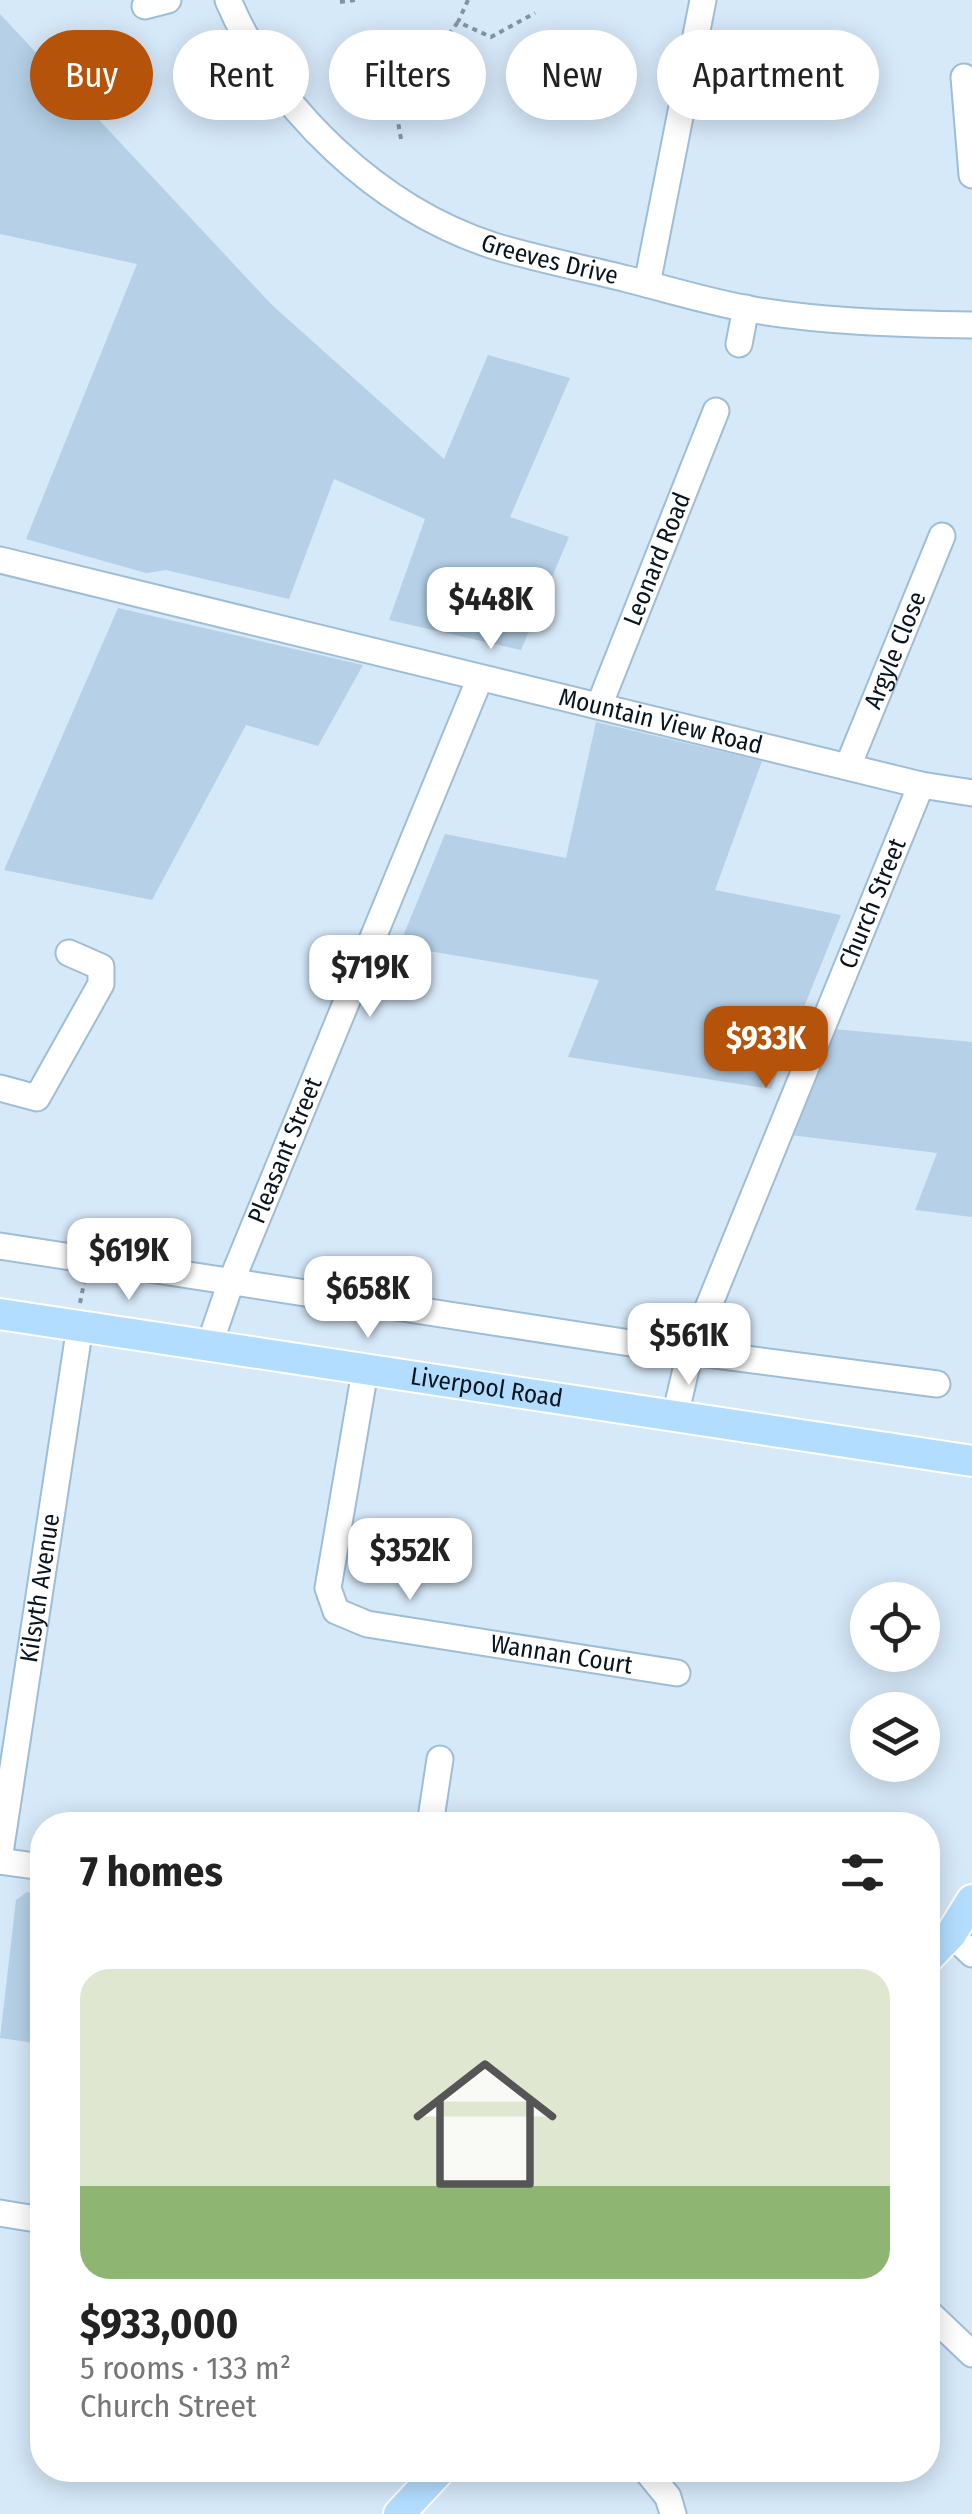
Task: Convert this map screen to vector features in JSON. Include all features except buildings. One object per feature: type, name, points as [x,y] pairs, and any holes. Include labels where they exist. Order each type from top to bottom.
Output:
[{"type":"main road","name":"Liverpool Road","points":[[0,1314],[916,1456],[972,1461]]},
{"type":"main road","points":[[940,1951],[965,1936],[972,1900]]},
{"type":"main road","points":[[399,2514],[429,2482]]},
{"type":"street","name":"Greeves Drive","points":[[228,0],[240,29],[281,88],[333,149],[382,188],[492,245],[746,308],[880,324],[972,324]]},
{"type":"street","points":[[647,284],[703,0]]},
{"type":"street","points":[[964,77],[972,175]]},
{"type":"street","points":[[738,344],[746,308]]},
{"type":"street","name":"Leonard Road","points":[[599,706],[716,412]]},
{"type":"street","name":"Argyle Close","points":[[848,766],[942,536]]},
{"type":"street","name":"Mountain View Road","points":[[0,560],[921,784],[972,793]]},
{"type":"street","name":"Pleasant Street","points":[[209,1346],[231,1282],[480,678]]},
{"type":"street","name":"Church Street","points":[[675,1416],[690,1352],[921,784]]},
{"type":"street","points":[[0,1088],[37,1098],[100,984],[101,967],[69,952]]},
{"type":"street","points":[[0,1246],[690,1352],[938,1384]]},
{"type":"street","name":"Kilsyth Avenue","points":[[0,1857],[80,1326]]},
{"type":"street","name":"Wannan Court","points":[[366,1371],[328,1588],[336,1611],[367,1624],[677,1672]]},
{"type":"street","points":[[432,1812],[440,1759]]},
{"type":"street","points":[[0,1857],[30,1864]]},
{"type":"street","points":[[0,2213],[30,2218]]},
{"type":"street","points":[[940,2323],[972,2354]]},
{"type":"street","points":[[656,2482],[668,2497],[673,2514]]},
{"type":"path","points":[[340,2],[356,0]]},
{"type":"path","points":[[401,140],[397,116],[468,0]]},
{"type":"path","points":[[458,22],[491,38],[535,14]]},
{"type":"shaded area","points":[[0,14],[30,46],[30,120],[99,120],[272,305],[444,459],[488,355],[570,378],[510,517],[569,537],[521,650],[389,620],[425,519],[334,479],[289,599],[166,570],[146,573],[26,539],[137,264],[0,234]]},
{"type":"shaded area","points":[[118,608],[363,665],[318,746],[246,725],[152,900],[4,870]]},
{"type":"shaded area","points":[[596,722],[762,761],[715,890],[841,915],[771,1089],[568,1057],[599,980],[399,946],[445,834],[566,858]]},
{"type":"shaded area","points":[[834,1029],[972,1042],[972,1217],[915,1210],[937,1153],[790,1135]]},
{"type":"shaded area","points":[[30,1893],[30,2042],[0,2038],[16,1900]]}]
